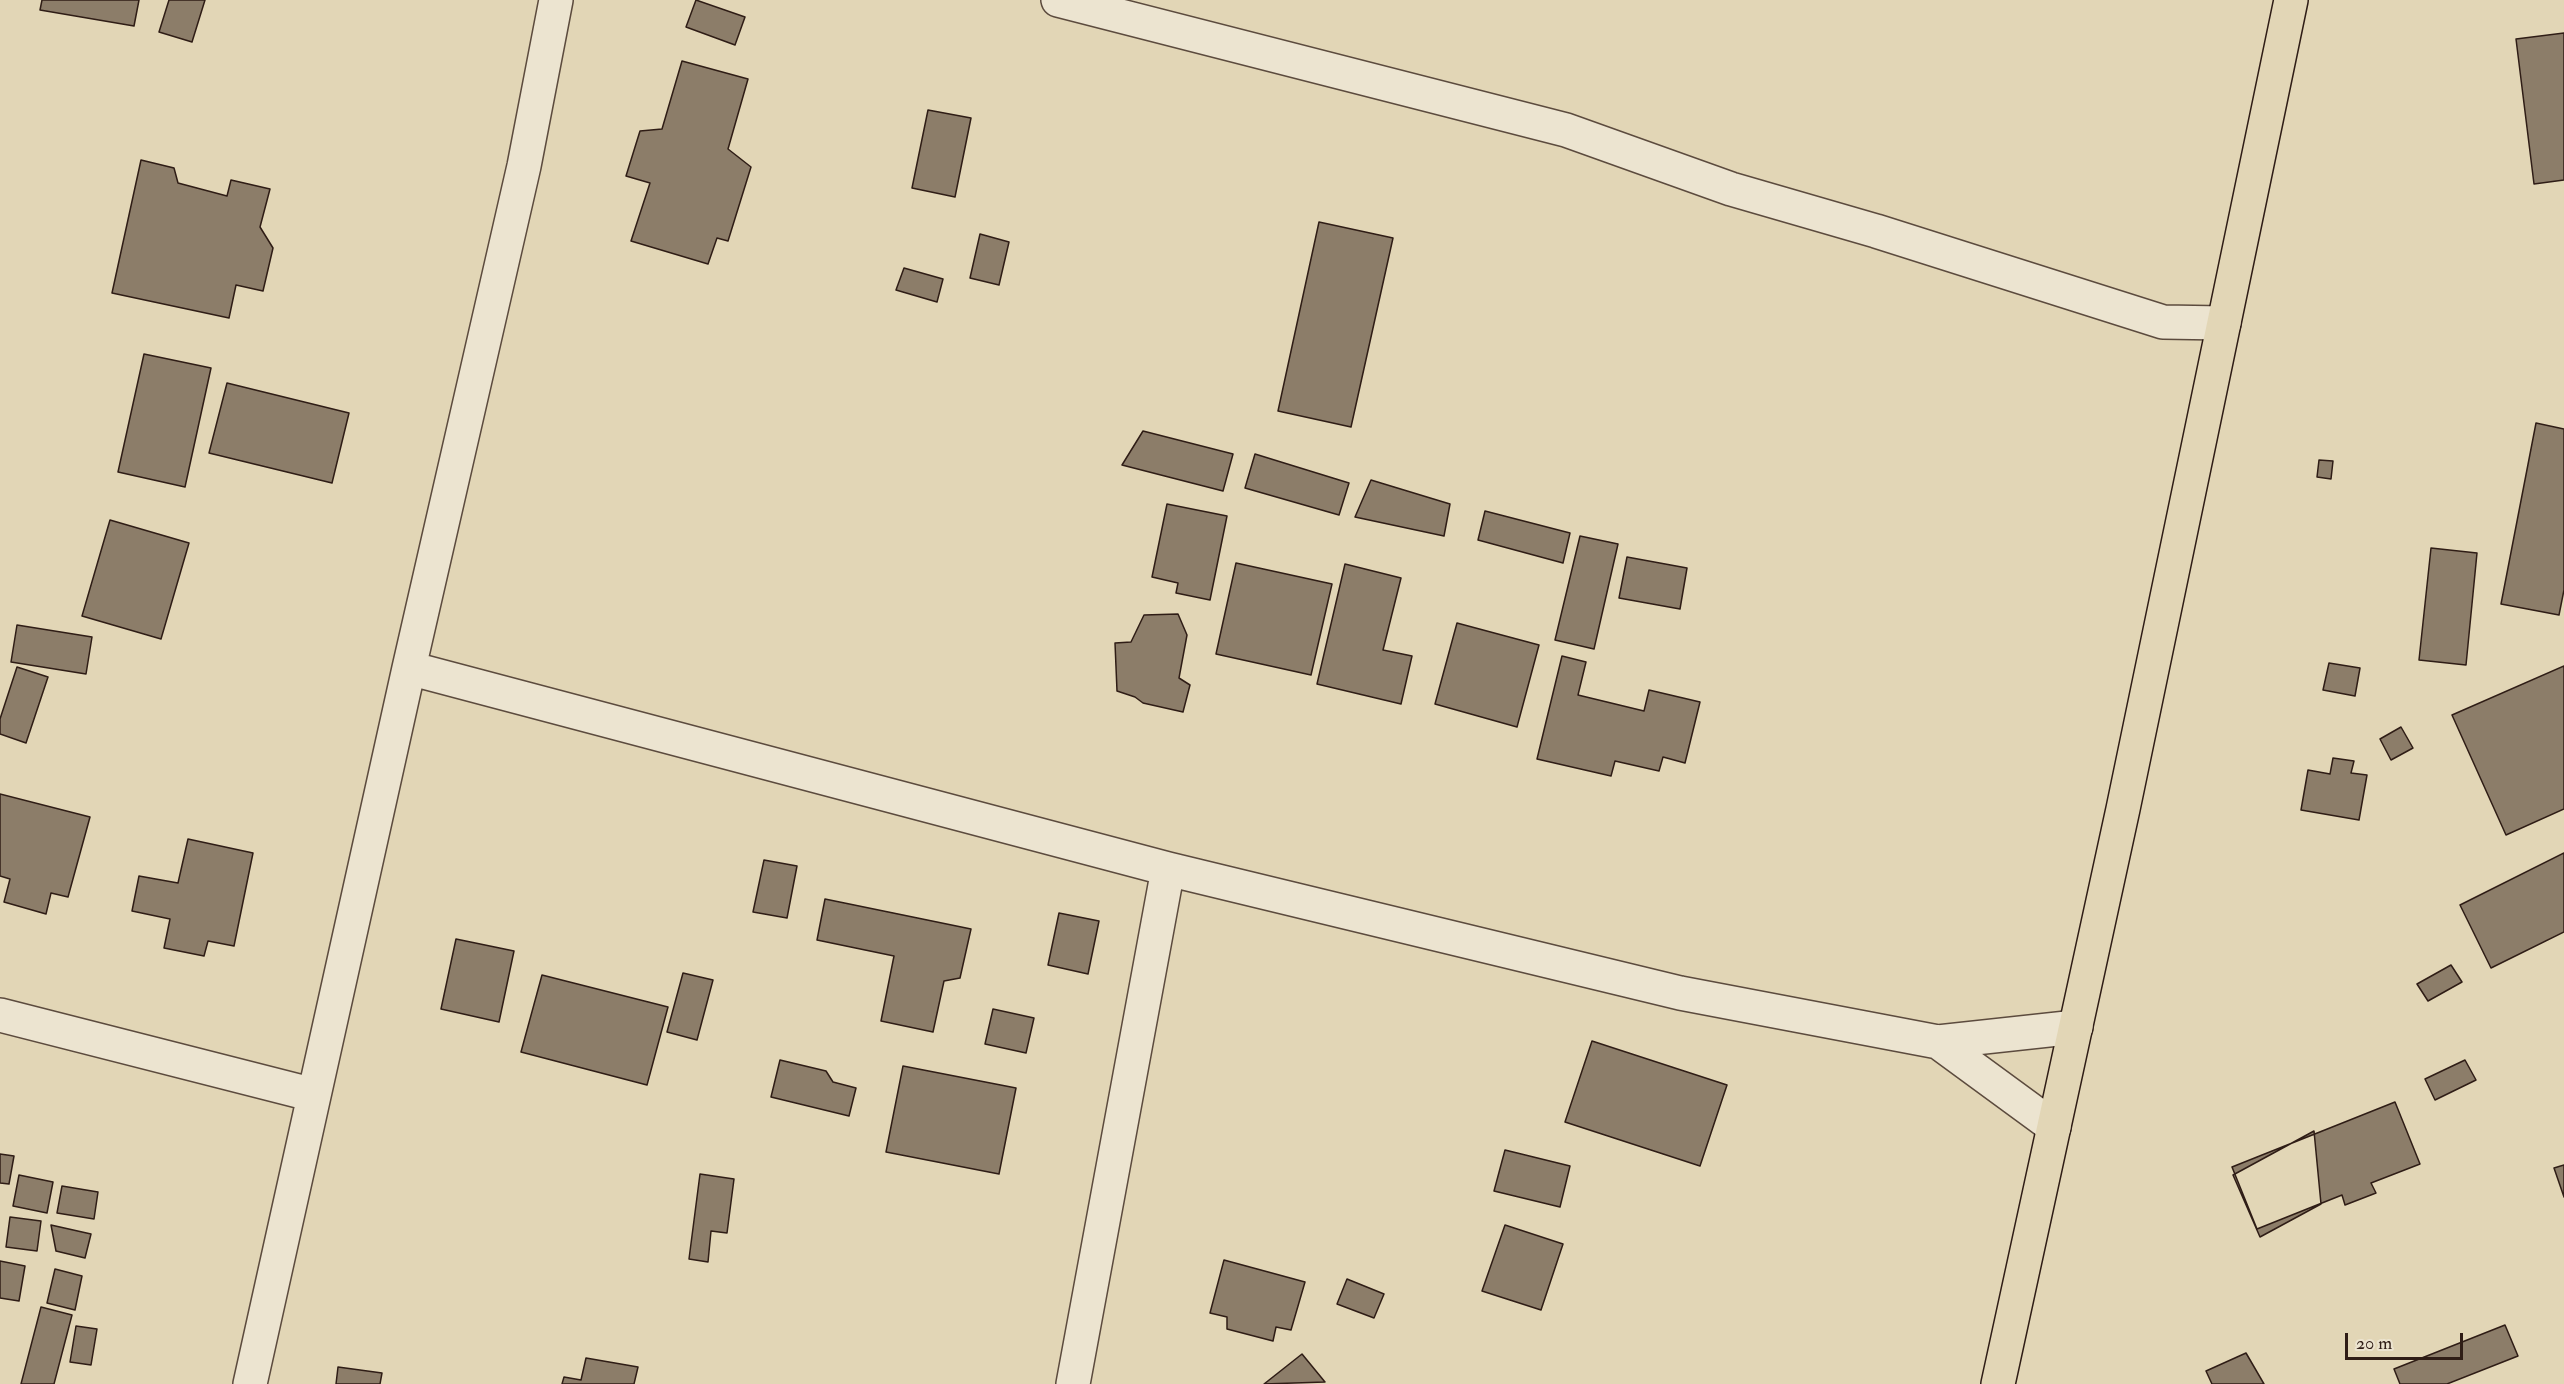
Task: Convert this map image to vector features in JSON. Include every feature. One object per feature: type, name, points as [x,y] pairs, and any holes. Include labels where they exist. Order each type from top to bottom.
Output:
[{"type":"highway","points":[[1998,1384],[2076,1027],[2290,0]]},
{"type":"street","points":[[250,1384],[409,668],[524,166],[556,0]]},
{"type":"street","points":[[1058,0],[1566,130],[1731,189],[1876,231],[2163,322],[2224,323]]},
{"type":"street","points":[[409,668],[1168,869],[1680,993],[1938,1042],[2076,1027]]},
{"type":"street","points":[[1073,1384],[1096,1270],[1168,869]]},
{"type":"street","points":[[0,1016],[314,1095]]},
{"type":"street","points":[[1938,1042],[2054,1127]]},
{"type":"building","points":[[42,0],[139,0],[134,26],[40,10]]},
{"type":"building","points":[[169,0],[205,0],[192,42],[159,32]]},
{"type":"building","points":[[696,0],[745,17],[735,45],[686,27]]},
{"type":"building","points":[[2564,33],[2564,180],[2534,184],[2516,39]]},
{"type":"building","points":[[682,61],[748,79],[728,149],[751,167],[728,241],[717,238],[708,264],[631,241],[650,183],[626,176],[640,131],[662,129]]},
{"type":"building","points":[[928,110],[971,118],[955,197],[912,188]]},
{"type":"building","points":[[141,160],[174,168],[178,183],[227,196],[231,180],[270,189],[260,227],[273,248],[263,291],[236,285],[229,318],[112,293]]},
{"type":"building","points":[[1319,222],[1393,238],[1351,427],[1278,411]]},
{"type":"building","points":[[980,234],[1009,242],[999,285],[970,278]]},
{"type":"building","points":[[904,268],[943,279],[937,302],[896,290]]},
{"type":"building","points":[[144,354],[211,368],[185,487],[118,472]]},
{"type":"building","points":[[227,383],[349,413],[332,483],[209,453]]},
{"type":"building","points":[[2536,423],[2564,429],[2564,590],[2559,615],[2501,604]]},
{"type":"building","points":[[1143,431],[1233,454],[1223,491],[1122,465]]},
{"type":"building","points":[[1255,454],[1349,483],[1339,515],[1245,488]]},
{"type":"building","points":[[2319,460],[2333,461],[2331,479],[2317,477]]},
{"type":"building","points":[[1371,480],[1450,504],[1444,536],[1355,517]]},
{"type":"building","points":[[1167,504],[1227,516],[1210,600],[1176,593],[1178,583],[1152,577]]},
{"type":"building","points":[[1485,511],[1570,533],[1563,563],[1478,540]]},
{"type":"building","points":[[110,520],[189,543],[161,639],[82,616]]},
{"type":"building","points":[[1580,536],[1618,544],[1594,649],[1555,640]]},
{"type":"building","points":[[2431,548],[2477,553],[2466,665],[2419,660]]},
{"type":"building","points":[[1627,557],[1687,568],[1680,609],[1619,598]]},
{"type":"building","points":[[1236,563],[1332,584],[1311,675],[1216,654]]},
{"type":"building","points":[[1345,564],[1401,578],[1383,650],[1412,656],[1401,704],[1317,684]]},
{"type":"building","points":[[1178,614],[1187,635],[1179,678],[1190,685],[1183,712],[1143,703],[1135,697],[1117,691],[1115,643],[1131,642],[1144,615]]},
{"type":"building","points":[[1457,623],[1539,645],[1517,727],[1435,704]]},
{"type":"building","points":[[17,625],[92,637],[86,674],[11,662]]},
{"type":"building","points":[[1562,656],[1586,662],[1578,695],[1644,711],[1649,690],[1700,702],[1685,763],[1663,757],[1659,771],[1615,761],[1611,776],[1537,759]]},
{"type":"building","points":[[2329,663],[2360,668],[2355,696],[2323,690]]},
{"type":"building","points":[[2564,666],[2564,809],[2506,835],[2452,715]]},
{"type":"building","points":[[17,667],[48,677],[26,743],[0,734],[0,719]]},
{"type":"building","points":[[2401,727],[2413,748],[2391,760],[2380,739]]},
{"type":"building","points":[[2333,758],[2354,761],[2351,773],[2367,775],[2359,820],[2301,810],[2308,770],[2330,774]]},
{"type":"building","points":[[0,794],[90,817],[68,897],[51,893],[46,914],[4,902],[10,879],[0,876]]},
{"type":"building","points":[[188,839],[253,853],[234,946],[208,941],[204,956],[164,948],[170,919],[132,911],[139,876],[178,883]]},
{"type":"building","points":[[2564,853],[2564,932],[2491,968],[2460,905]]},
{"type":"building","points":[[764,860],[797,866],[787,918],[753,912]]},
{"type":"building","points":[[825,899],[971,929],[960,978],[944,981],[933,1032],[881,1021],[894,956],[817,940]]},
{"type":"building","points":[[1059,913],[1099,921],[1088,974],[1048,965]]},
{"type":"building","points":[[456,939],[514,951],[499,1022],[441,1009]]},
{"type":"building","points":[[2451,965],[2462,982],[2428,1001],[2417,984]]},
{"type":"building","points":[[683,973],[713,980],[697,1040],[667,1032]]},
{"type":"building","points":[[542,975],[668,1007],[647,1085],[521,1052]]},
{"type":"building","points":[[993,1009],[1034,1018],[1026,1053],[985,1044]]},
{"type":"building","points":[[1592,1041],[1727,1085],[1700,1166],[1565,1122]]},
{"type":"building","points":[[780,1060],[826,1071],[833,1082],[856,1088],[849,1116],[771,1097]]},
{"type":"building","points":[[2465,1060],[2476,1080],[2435,1100],[2425,1079]]},
{"type":"building","points":[[903,1066],[1016,1088],[999,1174],[886,1152]]},
{"type":"building","points":[[2395,1102],[2420,1164],[2371,1183],[2376,1193],[2345,1205],[2342,1195],[2257,1229],[2232,1167]]},
{"type":"building","points":[[2314,1131],[2321,1204],[2260,1237],[2233,1175]]},
{"type":"building","points":[[1505,1150],[1570,1166],[1560,1207],[1494,1191]]},
{"type":"building","points":[[0,1154],[14,1156],[9,1184],[0,1183]]},
{"type":"building","points":[[2564,1165],[2564,1197],[2554,1168]]},
{"type":"building","points":[[700,1174],[734,1179],[727,1233],[711,1231],[708,1262],[689,1259]]},
{"type":"building","points":[[19,1175],[53,1182],[47,1213],[13,1206]]},
{"type":"building","points":[[62,1186],[98,1192],[94,1219],[57,1213]]},
{"type":"building","points":[[10,1217],[41,1221],[37,1251],[6,1247]]},
{"type":"building","points":[[51,1225],[91,1234],[85,1258],[56,1251]]},
{"type":"building","points":[[1505,1225],[1563,1244],[1541,1310],[1482,1291]]},
{"type":"building","points":[[1224,1260],[1305,1282],[1291,1330],[1276,1327],[1273,1341],[1227,1329],[1227,1317],[1210,1313]]},
{"type":"building","points":[[0,1261],[25,1266],[19,1301],[0,1298]]},
{"type":"building","points":[[55,1269],[82,1276],[75,1310],[47,1303]]},
{"type":"building","points":[[1347,1279],[1384,1294],[1374,1318],[1337,1304]]},
{"type":"building","points":[[41,1307],[72,1315],[54,1384],[21,1384]]},
{"type":"building","points":[[2505,1325],[2518,1356],[2447,1384],[2400,1384],[2394,1369]]},
{"type":"building","points":[[76,1326],[97,1329],[91,1365],[70,1362]]},
{"type":"building","points":[[2246,1353],[2264,1384],[2212,1384],[2206,1371]]},
{"type":"building","points":[[1302,1354],[1325,1382],[1264,1384]]},
{"type":"building","points":[[586,1358],[638,1367],[634,1384],[562,1384],[564,1377],[581,1380]]},
{"type":"building","points":[[338,1367],[382,1373],[380,1384],[336,1384]]}]
